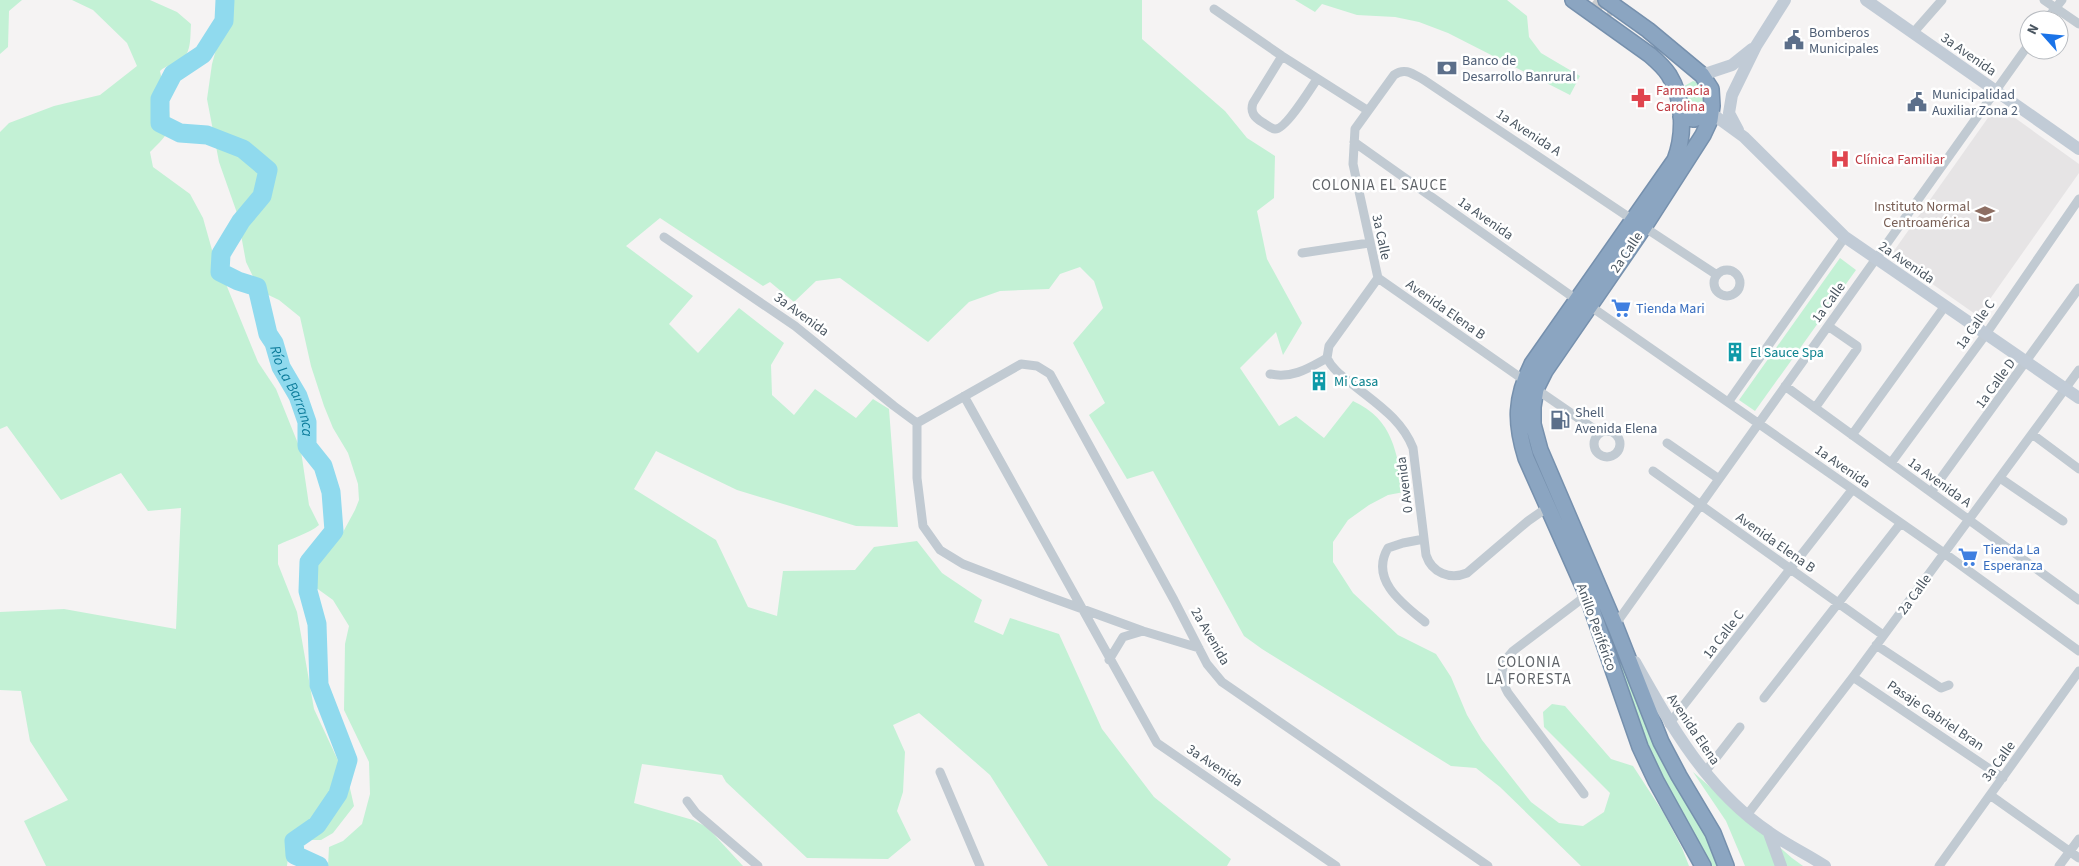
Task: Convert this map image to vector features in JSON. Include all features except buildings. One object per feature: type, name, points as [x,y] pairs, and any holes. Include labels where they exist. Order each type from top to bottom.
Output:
[{"type":"highway","points":[[1573,0],[1650,55],[1661,65],[1670,76],[1681,117],[1694,119],[1711,113],[1711,92],[1702,75],[1606,0]]},
{"type":"highway","name":"2a Calle","points":[[1530,385],[1545,371],[1584,303],[1703,135],[1711,113]]},
{"type":"highway","name":"2a Calle","points":[[1639,223],[1675,160],[1681,138],[1681,117]]},
{"type":"highway","name":"Anillo Periférico","points":[[1530,385],[1519,400],[1517,419],[1519,436],[1526,458],[1587,594],[1640,747],[1656,781],[1703,866]]},
{"type":"highway","name":"Anillo Periférico","points":[[1530,385],[1533,424],[1540,450],[1615,625],[1661,742],[1678,776],[1713,834],[1726,866]]},
{"type":"street","points":[[1744,137],[1734,126],[1729,112],[1729,104],[1734,88],[1756,46],[1785,0]]},
{"type":"street","name":"3a Avenida","points":[[1866,0],[2079,149]]},
{"type":"street","points":[[1913,33],[1942,0]]},
{"type":"street","points":[[2044,0],[2079,24]]},
{"type":"street","points":[[2056,8],[2062,0]]},
{"type":"street","points":[[1214,9],[1282,56],[1367,110]]},
{"type":"street","points":[[1615,15],[1632,27],[1658,40]]},
{"type":"street","points":[[1702,75],[1732,65],[1756,46]]},
{"type":"street","points":[[1282,56],[1251,108],[1258,119],[1273,129],[1279,129],[1286,123],[1317,79]]},
{"type":"street","name":"1a Calle","points":[[1615,625],[2019,58]]},
{"type":"street","name":"3a Calle","points":[[1328,358],[1329,346],[1378,278],[1369,243],[1354,164],[1356,126],[1395,73],[1407,71]]},
{"type":"street","name":"1a Avenida A","points":[[1407,71],[1432,85],[1717,274]]},
{"type":"street","name":"2a Avenida","points":[[1711,113],[1744,137],[1845,237],[2079,398]]},
{"type":"street","name":"1a Avenida","points":[[1354,142],[1728,401],[1900,524],[1944,553],[2079,651]]},
{"type":"street","name":"1a Calle C","points":[[1890,463],[1986,334],[2079,199]]},
{"type":"street","name":"3a Avenida","points":[[664,237],[795,326],[894,406],[917,422]]},
{"type":"street","name":"1a Calle","points":[[1728,401],[1845,237]]},
{"type":"street","points":[[1302,253],[1369,243]]},
{"type":"street","name":"Avenida Elena B","points":[[1378,278],[1600,433]]},
{"type":"street","name":"1a Calle D","points":[[1931,492],[2079,288]]},
{"type":"street","points":[[1852,435],[1946,306]]},
{"type":"street","points":[[1815,408],[1857,349],[1857,346],[1828,326]]},
{"type":"street","points":[[1270,374],[1280,376],[1296,374],[1328,358]]},
{"type":"street","name":"0 Avenida","points":[[1328,358],[1332,366],[1342,376],[1391,414],[1407,435],[1413,448],[1424,539],[1429,562],[1442,573],[1459,577],[1474,568],[1528,521],[1548,507]]},
{"type":"street","name":"2a Avenida","points":[[964,396],[1022,364],[1037,366],[1050,374],[1207,664],[1222,682],[1488,866]]},
{"type":"street","name":"2a Calle","points":[[1747,815],[1853,677],[2079,370]]},
{"type":"street","name":"1a Avenida A","points":[[1785,386],[2079,600]]},
{"type":"street","points":[[964,396],[917,422],[917,478],[923,526],[940,550],[963,564],[1143,631],[1199,648]]},
{"type":"street","name":"3a Avenida","points":[[964,396],[1109,660],[1157,743],[1336,866]]},
{"type":"street","points":[[2032,434],[2079,468]]},
{"type":"street","points":[[1667,443],[1719,479]]},
{"type":"street","name":"Avenida Elena B","points":[[1653,471],[1883,636]]},
{"type":"street","points":[[2000,478],[2063,521]]},
{"type":"street","name":"1a Calle C","points":[[1670,724],[1852,490]]},
{"type":"street","points":[[1764,698],[1900,524]]},
{"type":"street","points":[[1424,539],[1388,548],[1383,565],[1385,579],[1391,592],[1425,622]]},
{"type":"street","points":[[1584,794],[1508,693],[1501,677],[1506,659],[1513,651],[1587,594]]},
{"type":"street","name":"Avenida Elena","points":[[1615,625],[1670,724],[1690,754],[1705,772],[1747,815],[1770,833],[1825,866]]},
{"type":"street","points":[[1109,660],[1123,637],[1143,631]]},
{"type":"street","points":[[1876,645],[1941,688],[1949,685]]},
{"type":"street","name":"3a Calle","points":[[1939,866],[2079,672]]},
{"type":"street","name":"Pasaje Gabriel Bran","points":[[1853,677],[2003,778]]},
{"type":"street","points":[[1705,772],[1740,727]]},
{"type":"street","points":[[940,772],[980,866]]},
{"type":"street","points":[[1990,795],[2079,858]]},
{"type":"street","points":[[687,801],[696,813],[758,866]]},
{"type":"street","points":[[1770,833],[1781,866],[1799,850]]},
{"type":"street","points":[[2059,866],[2079,839]]},
{"type":"shaded area","name":"Instituto Normal Centroamérica","points":[[1997,105],[2079,164],[2079,173],[1978,316],[1891,255]]},
{"type":"green space","points":[[0,0],[22,0],[9,11],[8,47],[0,54]]},
{"type":"green space","points":[[72,0],[150,0],[177,12],[191,24],[190,45],[186,55],[179,62],[160,71],[169,109],[170,124],[164,137],[150,152],[153,167],[190,194],[203,218],[212,250],[258,362],[276,389],[301,451],[309,505],[319,525],[278,545],[278,564],[297,612],[314,709],[349,784],[354,806],[333,833],[321,840],[303,840],[289,849],[287,866],[46,866],[24,821],[68,800],[30,741],[21,691],[0,690],[0,612],[64,609],[176,629],[181,508],[148,511],[121,473],[61,500],[7,426],[0,429],[0,132],[9,123],[54,106],[100,95],[137,66],[127,43],[93,10]]},
{"type":"green space","points":[[225,0],[1142,0],[1142,39],[1225,111],[1247,138],[1275,156],[1274,198],[1257,211],[1267,259],[1302,323],[1283,355],[1276,332],[1240,368],[1279,426],[1296,416],[1324,438],[1353,401],[1367,409],[1377,418],[1391,439],[1404,492],[1388,495],[1369,505],[1348,520],[1333,542],[1333,562],[1353,593],[1398,635],[1436,654],[1451,677],[1467,715],[1482,740],[1531,802],[1559,823],[1583,826],[1604,812],[1610,793],[1544,727],[1543,712],[1552,704],[1565,706],[1611,759],[1633,766],[1663,812],[1682,848],[1689,866],[1581,866],[1500,787],[1476,768],[1451,766],[1244,636],[1153,471],[1127,479],[1089,415],[1105,403],[1073,343],[1103,308],[1094,281],[1080,267],[1060,274],[1049,289],[1000,291],[969,302],[928,342],[840,278],[816,281],[794,302],[770,282],[763,286],[660,218],[626,246],[693,296],[669,324],[698,353],[739,308],[784,343],[771,365],[772,395],[794,415],[815,389],[856,418],[873,399],[889,409],[898,527],[856,526],[737,490],[656,451],[634,489],[716,540],[748,607],[777,616],[783,571],[855,570],[874,547],[917,541],[942,573],[982,600],[974,622],[1003,635],[1010,618],[1059,634],[1102,729],[1154,797],[1231,859],[1227,866],[1048,866],[990,775],[919,713],[893,725],[905,752],[903,792],[897,811],[911,840],[888,859],[807,858],[726,782],[722,775],[642,764],[634,803],[693,820],[707,827],[743,866],[328,866],[329,847],[343,841],[362,824],[370,794],[369,762],[344,710],[345,644],[349,626],[333,600],[315,587],[310,576],[322,556],[342,534],[355,510],[359,500],[358,484],[348,453],[333,428],[324,406],[311,366],[300,317],[279,300],[260,291],[246,262],[237,213],[219,162],[207,99],[212,64],[226,13]]},
{"type":"green space","points":[[1295,0],[1507,0],[1527,16],[1529,37],[1541,53],[1580,76],[1570,95],[1448,33],[1419,22],[1395,17],[1357,15],[1322,4],[1315,12]]},
{"type":"green space","points":[[1693,81],[1706,85],[1706,107],[1698,112],[1685,109],[1681,88]]},
{"type":"green space","points":[[1840,258],[1856,270],[1755,411],[1739,400]]},
{"type":"green space","points":[[1533,454],[1535,454],[1598,594],[1660,758],[1670,778],[1709,835],[1722,866],[1709,866],[1659,781]]},
{"type":"green space","points":[[1693,772],[1803,866],[1745,866],[1726,821]]},
{"type":"waterway","name":"Río La Barranca","points":[[225,0],[224,21],[203,54],[173,74],[160,99],[160,123],[180,133],[207,135],[243,149],[268,170],[262,196],[241,221],[221,254],[220,272],[238,281],[257,287],[268,334],[274,343],[281,367],[298,396],[307,422],[307,446],[323,466],[331,492],[334,531],[309,562],[308,591],[317,624],[319,685],[348,760],[338,794],[317,825],[294,841],[295,855],[319,866]]},
{"type":"tunnel","points":[[1594,0],[1613,14]]},
{"type":"place","name":"Bomberos Municipales","points":[[1794,40]]},
{"type":"place","name":"Banco de Desarrollo Banrural","points":[[1447,68]]},
{"type":"place","name":"Farmacia Carolina","points":[[1641,98]]},
{"type":"place","name":"Municipalidad Auxiliar Zona 2","points":[[1917,102]]},
{"type":"place","name":"Clínica Familiar","points":[[1840,159]]},
{"type":"place","name":"Instituto Normal Centroamérica","points":[[1985,214]]},
{"type":"place","name":"Tienda Mari","points":[[1621,308]]},
{"type":"place","name":"El Sauce Spa","points":[[1735,352]]},
{"type":"place","name":"Mi Casa","points":[[1319,381]]},
{"type":"place","name":"Shell Avenida Elena","points":[[1560,420]]},
{"type":"place","name":"Tienda La Esperanza","points":[[1968,557]]},
{"type":"district","name":"COLONIA EL SAUCE","points":[[1380,185]]},
{"type":"district","name":"COLONIA LA FORESTA","points":[[1529,670]]}]
